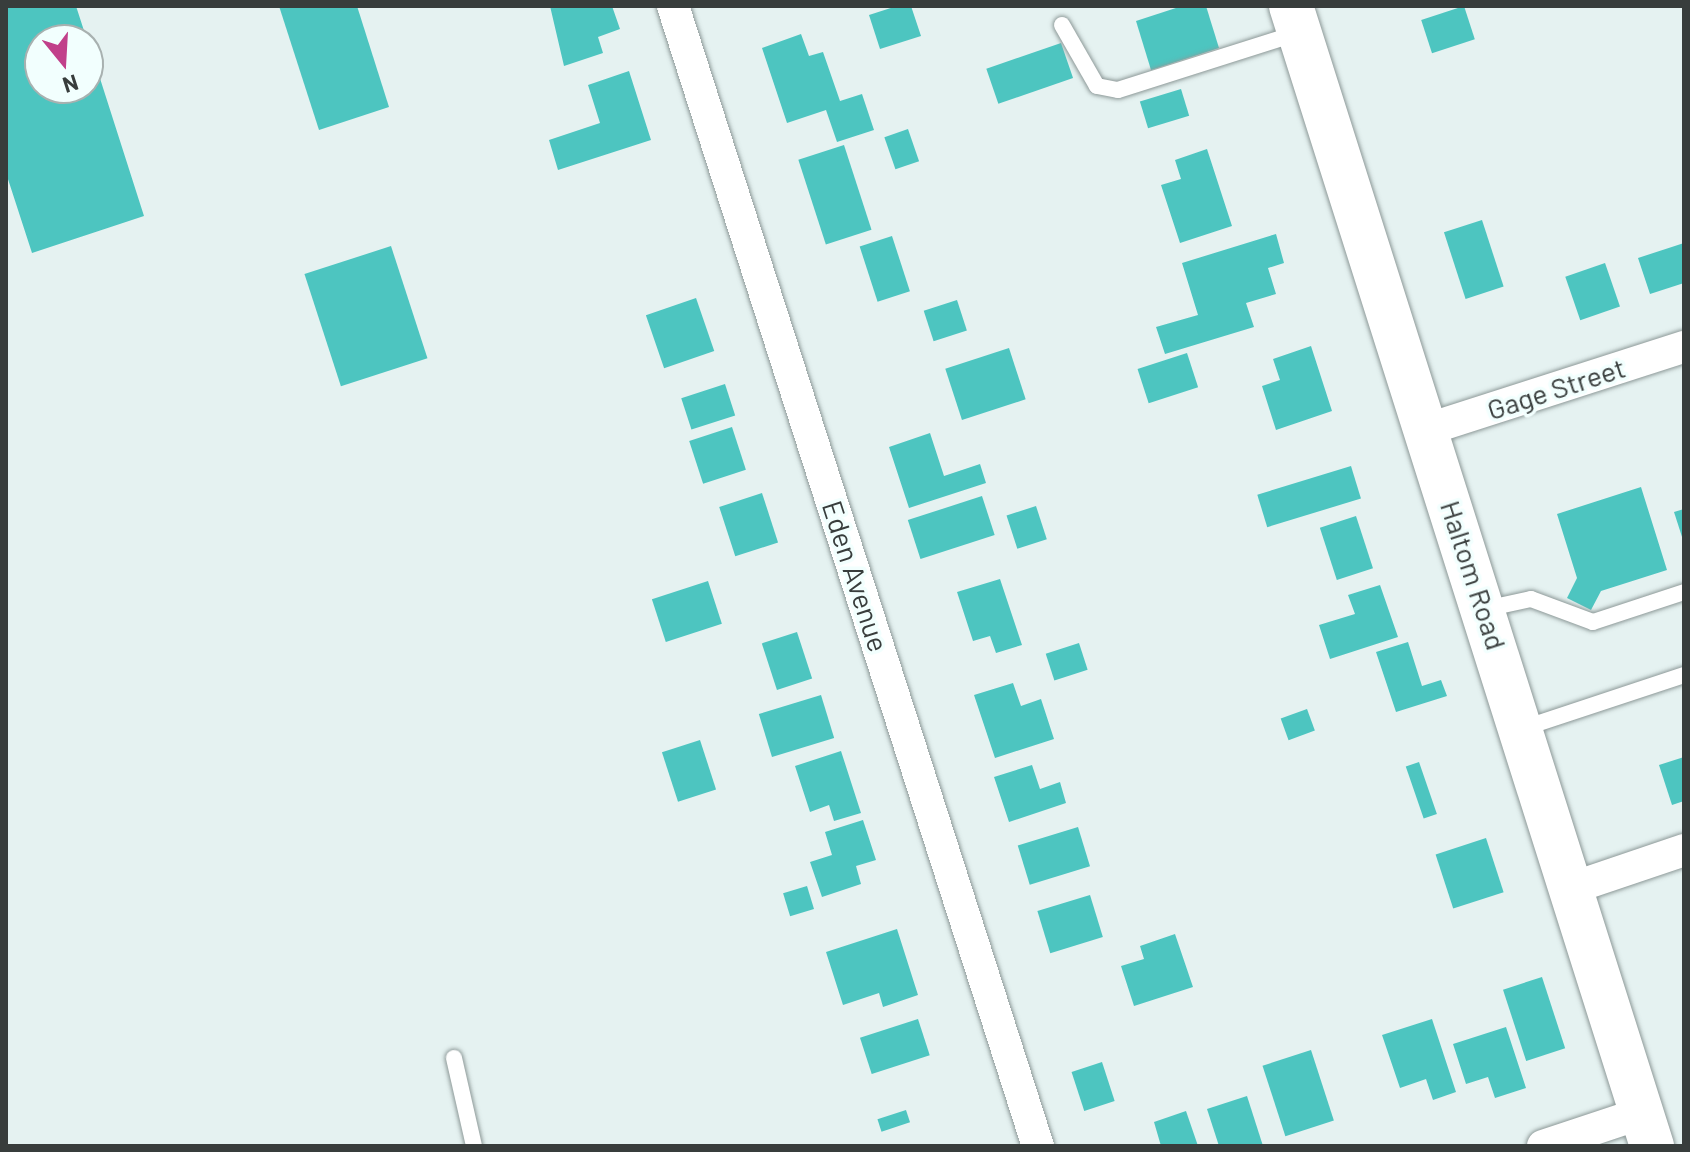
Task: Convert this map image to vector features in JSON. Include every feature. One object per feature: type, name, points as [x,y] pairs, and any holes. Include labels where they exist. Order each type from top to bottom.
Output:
[{"type":"main road","name":"Haltom Road","points":[[1295,20],[1575,887],[1647,1130]]},
{"type":"street","name":"Eden Avenue","points":[[673,6],[1038,1146]]},
{"type":"street","name":"Gage Street","points":[[1428,429],[1684,347]]},
{"type":"street","points":[[1575,887],[1684,850]]},
{"type":"street","points":[[1543,1146],[1647,1130]]},
{"type":"lane","points":[[1062,25],[1097,86],[1118,90],[1295,20]]},
{"type":"lane","points":[[1485,609],[1531,599],[1593,622],[1684,592]]},
{"type":"lane","points":[[1524,728],[1684,675]]},
{"type":"lane","points":[[454,1058],[474,1146]]},
{"type":"building","points":[[6,6],[76,6],[82,24],[24,24],[24,104],[104,104],[104,91],[144,216],[32,253],[6,173]]},
{"type":"building","points":[[279,6],[357,6],[389,107],[319,130]]},
{"type":"building","points":[[550,6],[612,6],[620,29],[598,37],[603,53],[564,66]]},
{"type":"building","points":[[897,6],[911,6],[921,36],[880,49],[869,15]]},
{"type":"building","points":[[1182,6],[1206,6],[1219,48],[1151,70],[1136,21]]},
{"type":"building","points":[[1464,6],[1475,39],[1432,53],[1421,20]]},
{"type":"building","points":[[801,34],[809,56],[823,52],[840,101],[862,94],[874,130],[837,142],[826,110],[787,123],[762,48]]},
{"type":"building","points":[[1061,43],[1073,78],[998,104],[986,69]]},
{"type":"building","points":[[629,71],[651,140],[558,170],[549,140],[600,123],[588,85]]},
{"type":"building","points":[[1181,89],[1189,116],[1148,128],[1140,102]]},
{"type":"building","points":[[908,129],[919,161],[895,169],[884,137]]},
{"type":"building","points":[[844,145],[872,230],[826,244],[798,160]]},
{"type":"building","points":[[1207,149],[1232,226],[1180,243],[1161,185],[1181,179],[1175,160]]},
{"type":"building","points":[[1482,220],[1504,287],[1466,299],[1444,232]]},
{"type":"building","points":[[1276,234],[1284,263],[1268,268],[1276,294],[1246,303],[1254,327],[1165,354],[1156,327],[1198,315],[1182,263]]},
{"type":"building","points":[[892,236],[910,291],[878,302],[860,247]]},
{"type":"building","points":[[1684,243],[1684,283],[1650,294],[1638,258]]},
{"type":"building","points":[[391,246],[427,358],[341,386],[304,274]]},
{"type":"building","points":[[1605,263],[1620,306],[1580,320],[1565,277]]},
{"type":"building","points":[[696,298],[714,351],[664,368],[646,315]]},
{"type":"building","points":[[957,300],[967,330],[934,341],[924,311]]},
{"type":"building","points":[[1311,346],[1332,411],[1276,430],[1262,386],[1280,380],[1273,359]]},
{"type":"building","points":[[1009,348],[1026,399],[962,420],[945,369]]},
{"type":"building","points":[[1187,353],[1198,387],[1149,403],[1138,369]]},
{"type":"building","points":[[725,384],[735,415],[691,430],[681,398]]},
{"type":"building","points":[[732,427],[746,470],[703,484],[689,441]]},
{"type":"building","points":[[930,433],[944,476],[980,464],[986,483],[909,508],[889,447]]},
{"type":"building","points":[[1351,466],[1361,499],[1267,527],[1257,495]]},
{"type":"building","points":[[1641,487],[1667,570],[1601,591],[1591,610],[1567,598],[1577,578],[1557,514]]},
{"type":"building","points":[[762,493],[778,542],[735,556],[719,507]]},
{"type":"building","points":[[982,496],[995,535],[920,559],[908,520]]},
{"type":"building","points":[[1036,506],[1047,539],[1017,549],[1007,516]]},
{"type":"building","points":[[1684,509],[1684,540],[1683,540],[1674,512]]},
{"type":"building","points":[[1356,516],[1373,568],[1337,580],[1320,528]]},
{"type":"building","points":[[1000,579],[1022,645],[996,653],[990,636],[973,641],[957,592]]},
{"type":"building","points":[[708,581],[722,624],[666,642],[652,599]]},
{"type":"building","points":[[1380,585],[1398,637],[1330,659],[1319,625],[1355,614],[1348,595]]},
{"type":"building","points":[[797,632],[812,679],[777,690],[762,643]]},
{"type":"building","points":[[1408,642],[1422,686],[1441,680],[1447,696],[1396,712],[1376,652]]},
{"type":"building","points":[[1079,643],[1088,670],[1054,680],[1046,654]]},
{"type":"building","points":[[1013,683],[1021,706],[1041,699],[1054,739],[995,758],[974,695]]},
{"type":"building","points":[[821,695],[834,738],[772,757],[759,714]]},
{"type":"building","points":[[1307,709],[1315,731],[1289,740],[1281,719]]},
{"type":"building","points":[[700,740],[716,789],[678,802],[662,752]]},
{"type":"building","points":[[841,751],[861,813],[834,821],[829,805],[810,812],[795,766]]},
{"type":"building","points":[[1684,757],[1684,801],[1672,805],[1659,765]]},
{"type":"building","points":[[1419,762],[1437,814],[1424,819],[1406,767]]},
{"type":"building","points":[[1032,765],[1040,789],[1060,782],[1066,803],[1009,822],[994,777]]},
{"type":"building","points":[[863,820],[876,860],[856,866],[861,884],[822,897],[810,862],[832,855],[825,832]]},
{"type":"building","points":[[1078,827],[1090,866],[1030,885],[1018,845]]},
{"type":"building","points":[[1486,838],[1504,892],[1453,909],[1436,854]]},
{"type":"building","points":[[807,886],[814,909],[790,916],[783,893]]},
{"type":"building","points":[[1090,895],[1103,937],[1050,953],[1037,911]]},
{"type":"building","points":[[897,929],[918,995],[883,1007],[879,993],[843,1005],[826,952]]},
{"type":"building","points":[[1175,934],[1193,987],[1134,1006],[1121,966],[1144,959],[1140,946]]},
{"type":"building","points":[[1542,977],[1565,1048],[1526,1061],[1503,990]]},
{"type":"building","points":[[918,1019],[930,1055],[872,1074],[860,1038]]},
{"type":"building","points":[[1432,1019],[1456,1092],[1433,1100],[1426,1079],[1400,1088],[1382,1035]]},
{"type":"building","points":[[1506,1027],[1526,1088],[1495,1098],[1488,1077],[1466,1084],[1453,1044]]},
{"type":"building","points":[[1311,1050],[1334,1120],[1285,1136],[1262,1066]]},
{"type":"building","points":[[1102,1062],[1115,1101],[1084,1111],[1072,1072]]},
{"type":"building","points":[[1247,1096],[1263,1146],[1219,1146],[1207,1109]]},
{"type":"building","points":[[906,1110],[910,1122],[881,1132],[877,1119]]},
{"type":"building","points":[[1186,1111],[1198,1146],[1161,1146],[1154,1122]]}]
